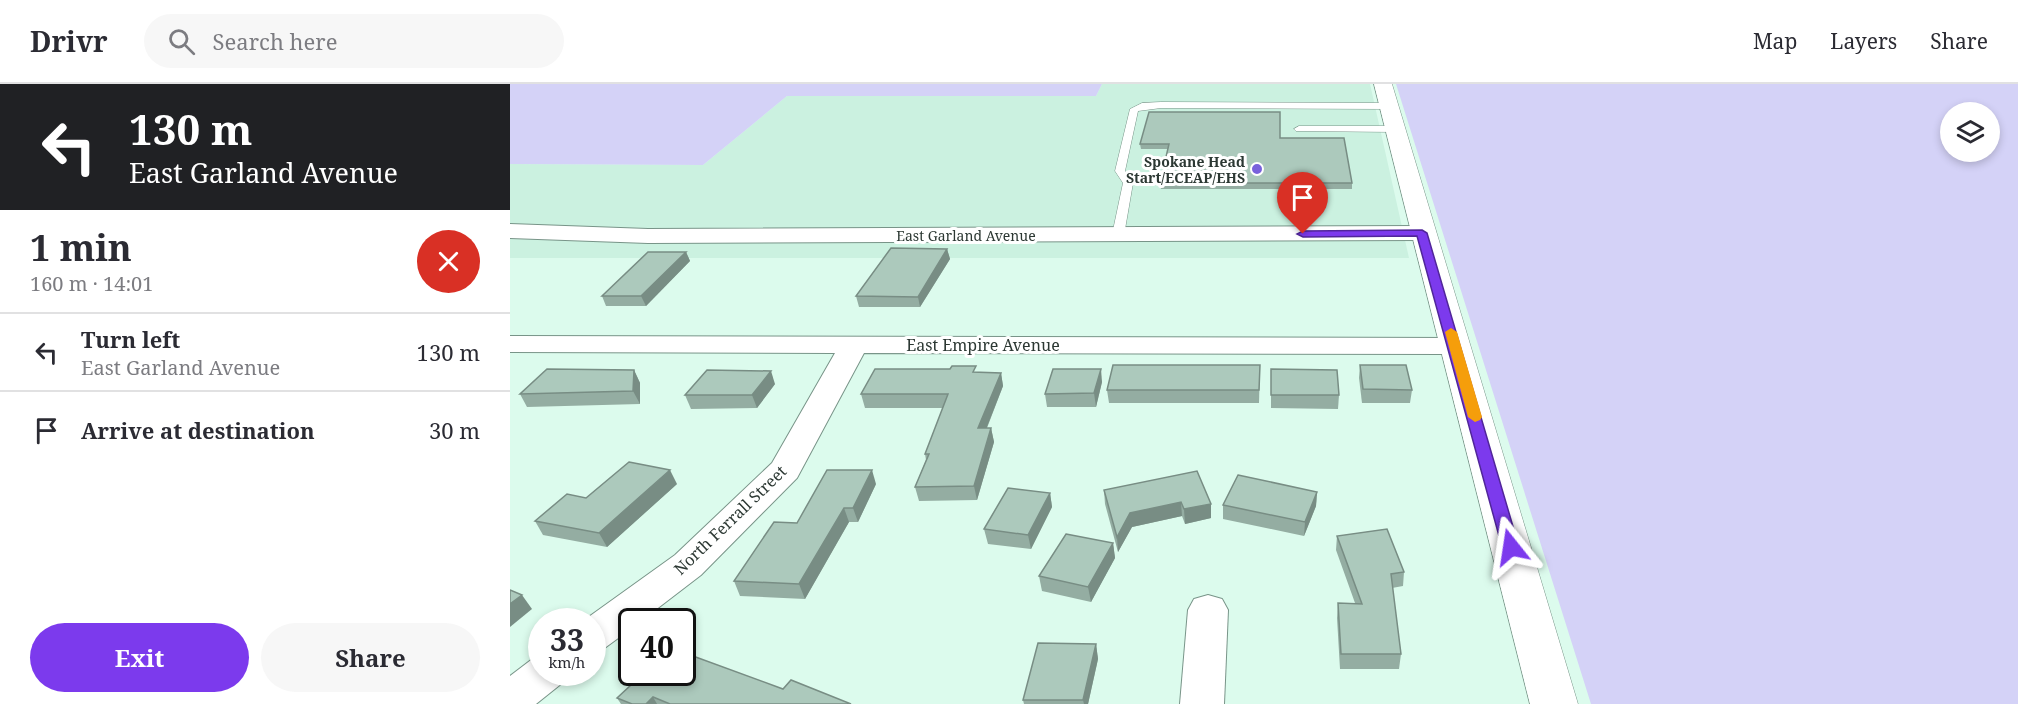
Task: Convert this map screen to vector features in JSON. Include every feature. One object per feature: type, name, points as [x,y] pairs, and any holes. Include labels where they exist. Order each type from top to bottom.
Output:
[{"type":"street","points":[[1389,106],[1422,233],[1554,704]]},
{"type":"street","name":"East Garland Avenue","points":[[510,231],[648,236],[1422,233]]},
{"type":"street","name":"East Empire Avenue","points":[[510,344],[1455,346]]},
{"type":"street","name":"North Ferrall Street","points":[[606,626],[688,565],[785,470],[854,345]]},
{"type":"street","points":[[1202,704],[1208,610]]},
{"type":"street","points":[[510,700],[528,686]]},
{"type":"lane","points":[[1118,235],[1128,183],[1120,171],[1134,109],[1161,105],[1389,106]]},
{"type":"lane","points":[[1299,129],[1389,106]]},
{"type":"shaded area","points":[[510,84],[1102,84],[1096,96],[787,96],[703,165],[510,164]]},
{"type":"shaded area","points":[[1102,84],[1370,84],[1409,258],[510,258],[510,164],[703,165],[787,96],[1096,96]]},
{"type":"shaded area","points":[[1396,84],[2018,84],[2018,704],[1591,704]]},
{"type":"building","name":"Spokane Head Start/ECEAP/EHS","points":[[1149,112],[1280,112],[1280,138],[1344,138],[1352,183],[1160,183],[1169,144],[1140,144]]},
{"type":"building","points":[[891,248],[947,249],[918,297],[856,296]]},
{"type":"building","points":[[648,252],[686,252],[641,296],[602,296]]},
{"type":"building","points":[[1113,365],[1260,365],[1259,390],[1107,390]]},
{"type":"building","points":[[1360,365],[1406,365],[1412,390],[1363,389]]},
{"type":"building","points":[[952,366],[976,366],[973,372],[1001,373],[978,428],[991,428],[974,486],[915,487],[929,454],[925,454],[948,394],[861,394],[875,369],[950,369]]},
{"type":"building","points":[[547,369],[634,370],[633,391],[520,394]]},
{"type":"building","points":[[1053,369],[1101,369],[1094,393],[1045,394]]},
{"type":"building","points":[[1271,369],[1337,370],[1339,395],[1271,395]]},
{"type":"building","points":[[707,370],[771,371],[752,395],[685,395]]},
{"type":"building","points":[[629,462],[670,470],[599,533],[535,521],[567,494],[586,498]]},
{"type":"building","points":[[827,470],[872,470],[853,508],[844,508],[799,584],[734,581],[774,522],[797,523]]},
{"type":"building","points":[[1197,471],[1211,504],[1184,509],[1181,502],[1130,513],[1117,537],[1104,490]]},
{"type":"building","points":[[1238,475],[1317,492],[1305,522],[1223,505]]},
{"type":"building","points":[[1008,488],[1050,493],[1028,535],[984,529]]},
{"type":"building","points":[[1387,529],[1404,572],[1391,574],[1401,654],[1341,654],[1338,603],[1362,604],[1337,536]]},
{"type":"building","points":[[1066,534],[1113,543],[1088,587],[1039,576]]},
{"type":"building","points":[[510,590],[522,595],[510,604]]},
{"type":"building","points":[[1038,643],[1096,644],[1083,700],[1023,700]]},
{"type":"building","points":[[696,657],[783,689],[791,680],[851,704],[670,704],[653,697],[646,704],[632,704],[617,698],[630,686],[696,686]]},
{"type":"slow traffic","points":[[1451,332],[1475,417]]},
{"type":"place","name":"Spokane Head Start/ECEAP/EHS","points":[[1257,169]]},
{"type":"route","points":[[1303,234],[1422,233],[1511,547]]}]
